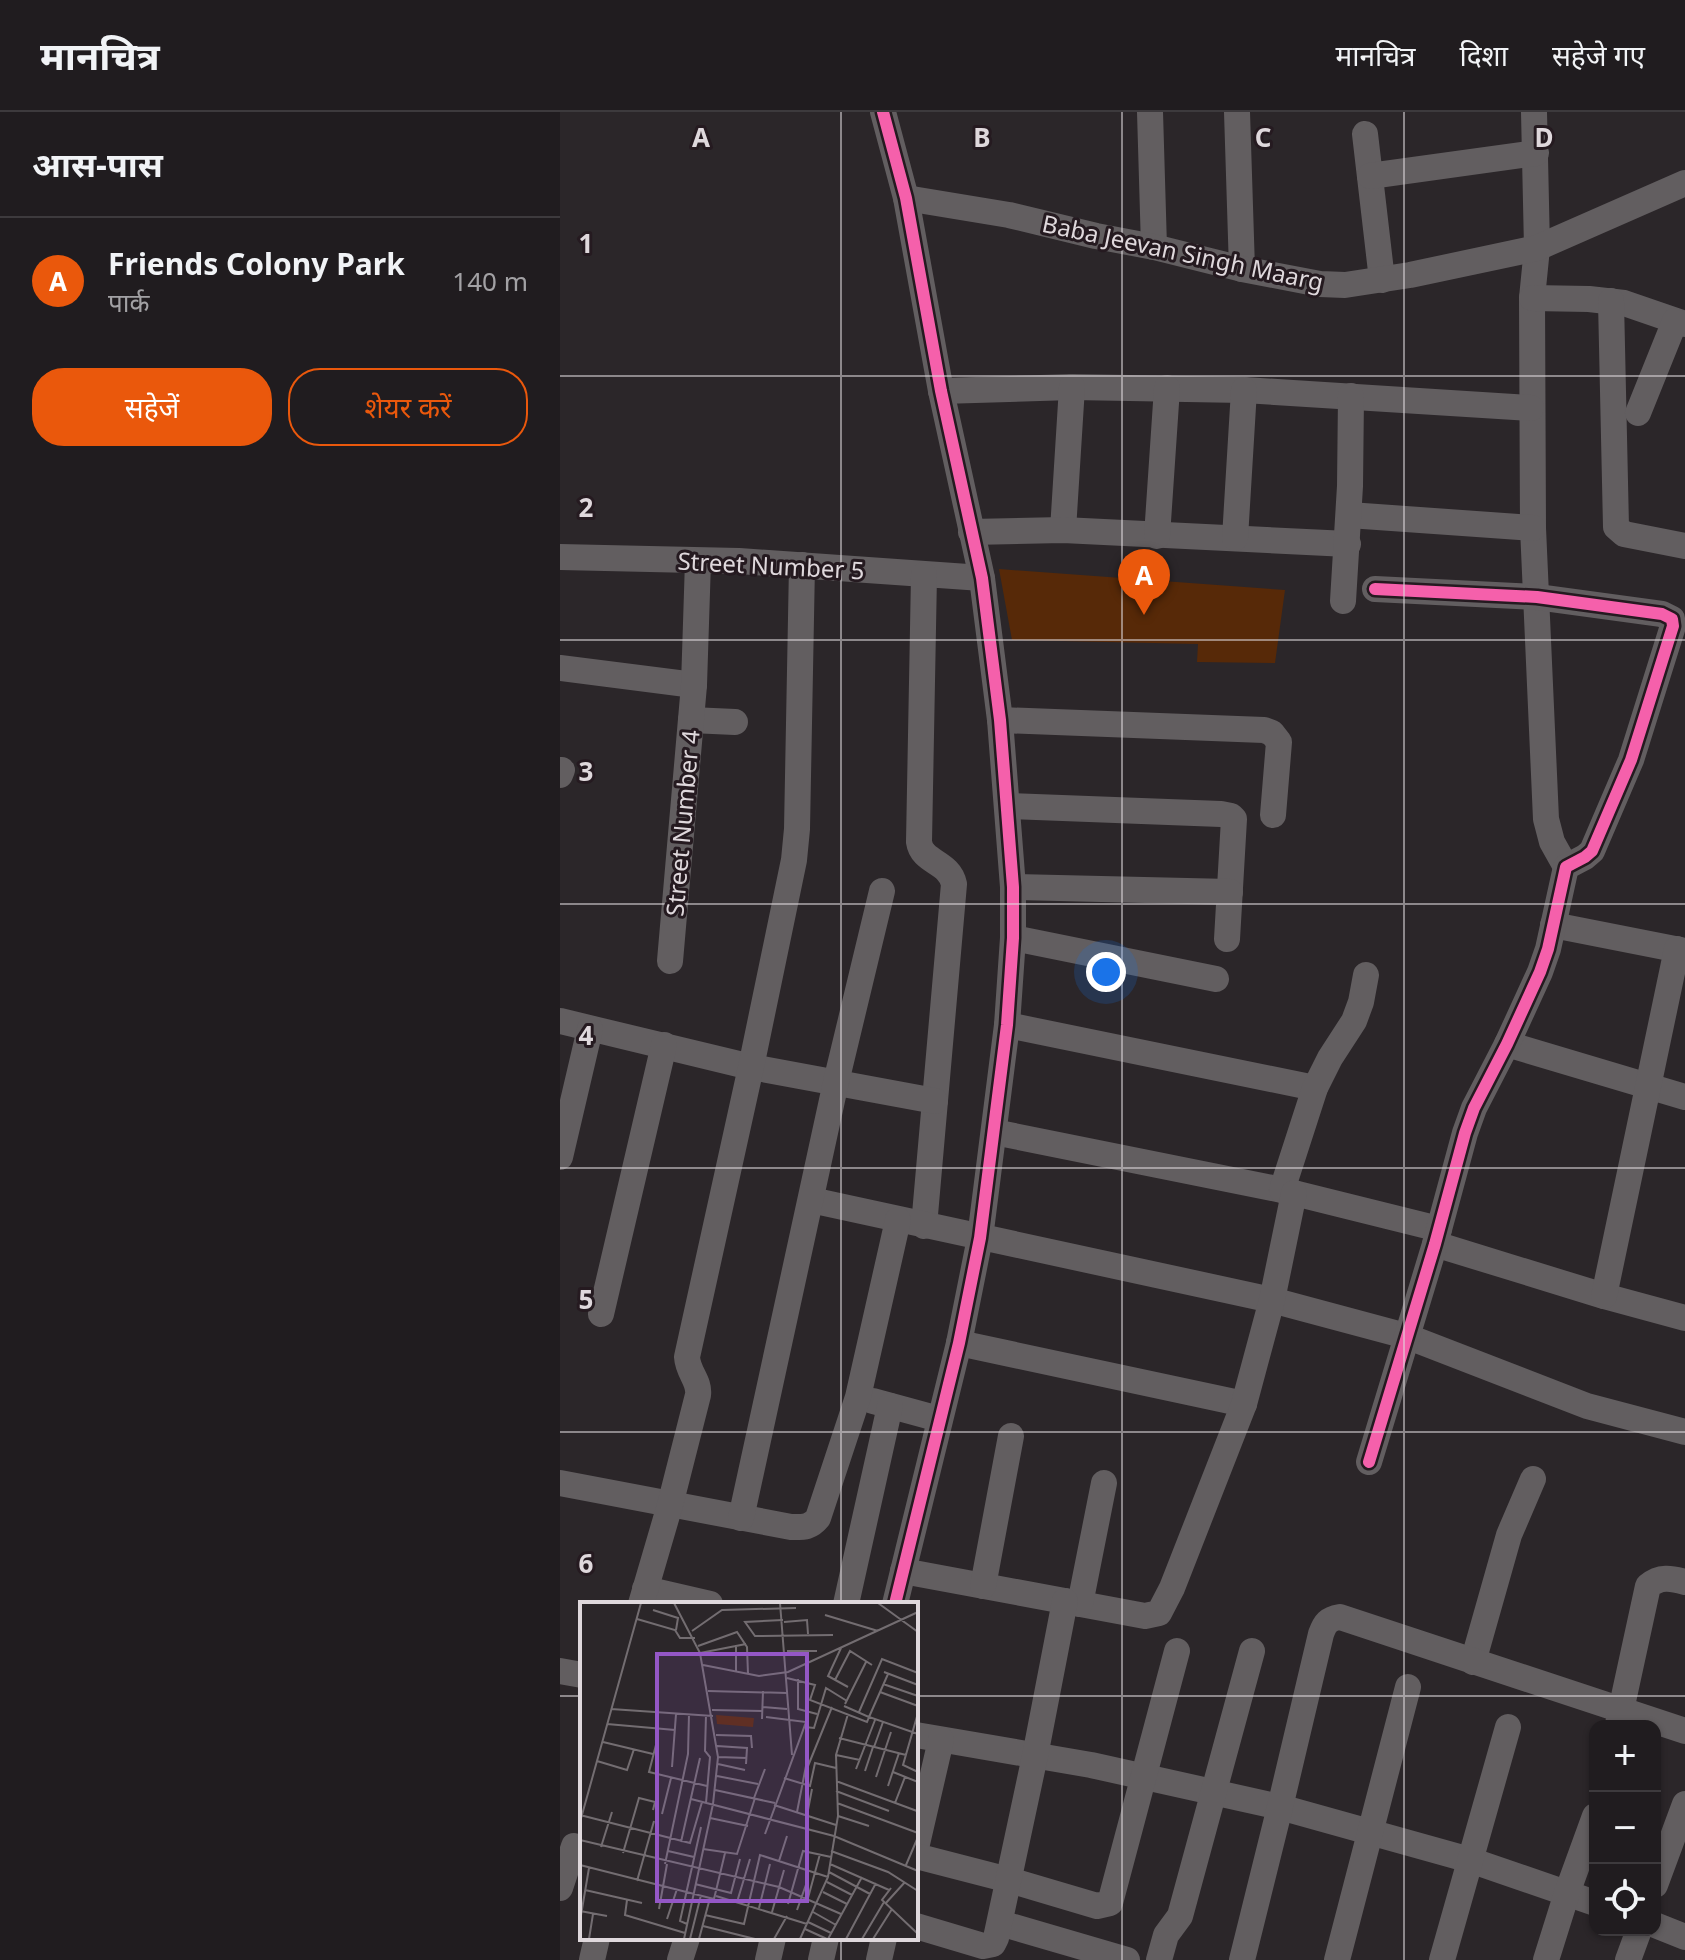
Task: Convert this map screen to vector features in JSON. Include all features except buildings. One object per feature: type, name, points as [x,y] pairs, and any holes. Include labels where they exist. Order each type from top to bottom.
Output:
[{"type":"street","points":[[883,112],[906,198],[941,391],[982,578],[1000,720],[1013,887],[1007,1025],[980,1238],[959,1343],[895,1602]]},
{"type":"street","points":[[1150,112],[1154,247]]},
{"type":"street","points":[[1237,112],[1242,269]]},
{"type":"street","points":[[1369,1462],[1465,1133],[1540,972],[1566,867],[1552,842],[1546,819],[1533,528],[1532,298],[1537,248],[1534,112]]},
{"type":"street","points":[[1365,134],[1382,280]]},
{"type":"street","points":[[1370,176],[1536,153]]},
{"type":"street","name":"Baba Jeevan Singh Maarg","points":[[906,198],[1009,215],[1242,269],[1320,284],[1345,285],[1537,248],[1685,183]]},
{"type":"street","points":[[1532,298],[1611,301],[1639,307],[1680,322],[1638,413]]},
{"type":"street","points":[[1611,301],[1616,527],[1624,534],[1685,546]]},
{"type":"street","points":[[941,391],[1072,387],[1244,390],[1531,408]]},
{"type":"street","points":[[1063,530],[1072,387]]},
{"type":"street","points":[[1157,536],[1167,388]]},
{"type":"street","points":[[1235,538],[1244,390]]},
{"type":"street","points":[[1343,601],[1348,544],[1351,396]]},
{"type":"street","points":[[1349,515],[1533,528]]},
{"type":"street","points":[[971,532],[1063,530],[1348,544]]},
{"type":"street","name":"Street Number 5","points":[[560,557],[739,561],[982,578]]},
{"type":"street","name":"Street Number 4","points":[[670,961],[694,685],[698,561]]},
{"type":"street","points":[[693,1602],[643,1596],[699,1389],[688,1370],[687,1357],[791,875],[797,829],[802,565]]},
{"type":"street","points":[[924,575],[919,842],[924,853],[948,869],[954,884],[924,1226]]},
{"type":"street","points":[[1375,589],[1537,597],[1672,619],[1674,663],[1592,851],[1566,867]]},
{"type":"street","points":[[560,668],[694,685]]},
{"type":"street","points":[[691,720],[735,722]]},
{"type":"street","points":[[1000,720],[1264,730],[1272,733],[1279,742],[1273,815]]},
{"type":"street","points":[[1007,806],[1227,814],[1234,819],[1227,939]]},
{"type":"street","points":[[1013,887],[1230,892]]},
{"type":"street","points":[[741,1518],[836,1082],[882,891]]},
{"type":"street","points":[[1553,925],[1681,950],[1604,1296]]},
{"type":"street","points":[[1013,938],[1216,979]]},
{"type":"street","points":[[903,1571],[1145,1616],[1159,1613],[1172,1588],[1244,1404],[1272,1300],[1288,1191],[1315,1088],[1354,1021],[1366,975]]},
{"type":"street","points":[[560,1021],[751,1067],[935,1101]]},
{"type":"street","points":[[1007,1025],[1315,1088]]},
{"type":"street","points":[[560,1157],[590,1029]]},
{"type":"street","points":[[1507,1044],[1685,1097]]},
{"type":"street","points":[[601,1314],[664,1045]]},
{"type":"street","points":[[994,1132],[1288,1191],[1437,1236],[1604,1296],[1684,1312]]},
{"type":"street","points":[[811,1200],[1272,1300],[1406,1336],[1587,1406],[1685,1432]]},
{"type":"street","points":[[560,1483],[791,1527],[813,1524],[818,1518],[858,1397],[898,1220]]},
{"type":"street","points":[[959,1343],[1244,1404]]},
{"type":"street","points":[[858,1397],[939,1419]]},
{"type":"street","points":[[846,1602],[890,1406]]},
{"type":"street","points":[[983,1586],[1011,1436]]},
{"type":"street","points":[[1473,1662],[1509,1535],[1533,1479]]},
{"type":"street","points":[[918,1927],[950,1949],[993,1944],[996,1938],[1035,1756],[1104,1483]]},
{"type":"street","points":[[1619,1718],[1648,1586],[1670,1578],[1685,1582]]},
{"type":"street","points":[[1242,1960],[1321,1634],[1330,1619],[1340,1617],[1473,1662],[1619,1718],[1685,1731]]},
{"type":"street","points":[[918,1857],[1097,1906],[1110,1903],[1177,1651]]},
{"type":"street","points":[[1159,1960],[1166,1935],[1180,1916],[1252,1651]]},
{"type":"street","points":[[560,1671],[580,1675]]},
{"type":"street","points":[[1337,1960],[1408,1687]]},
{"type":"street","points":[[1442,1960],[1508,1727]]},
{"type":"street","points":[[918,1830],[928,1737],[1143,1776],[1280,1807],[1470,1860],[1589,1901]]},
{"type":"street","points":[[1661,1869],[1685,1804]]},
{"type":"street","points":[[1546,1960],[1589,1832]]},
{"type":"street","points":[[560,1888],[572,1846]]},
{"type":"street","points":[[1000,1923],[1127,1960]]},
{"type":"street","points":[[1661,1927],[1685,1937]]},
{"type":"street","points":[[1628,1960],[1637,1936]]},
{"type":"street","points":[[592,1960],[597,1940]]},
{"type":"street","points":[[680,1960],[686,1940]]},
{"type":"street","points":[[768,1960],[773,1940]]},
{"type":"street","points":[[821,1960],[826,1940]]},
{"type":"street","points":[[879,1960],[884,1940]]},
{"type":"shaded area","points":[[999,569],[1285,590],[1275,663],[1197,662],[1198,644],[1012,640]]},
{"type":"cycle path","points":[[883,112],[906,198],[941,391],[982,578],[1000,720],[1013,887],[1007,1025],[980,1238],[959,1343],[895,1602]]},
{"type":"cycle path","points":[[1369,1462],[1474,1108],[1540,972],[1566,867],[1592,851],[1631,760],[1673,626],[1672,619],[1662,614],[1537,597],[1375,589]]},
{"type":"place","name":"Friends Colony Park","points":[[1144,615]]}]
